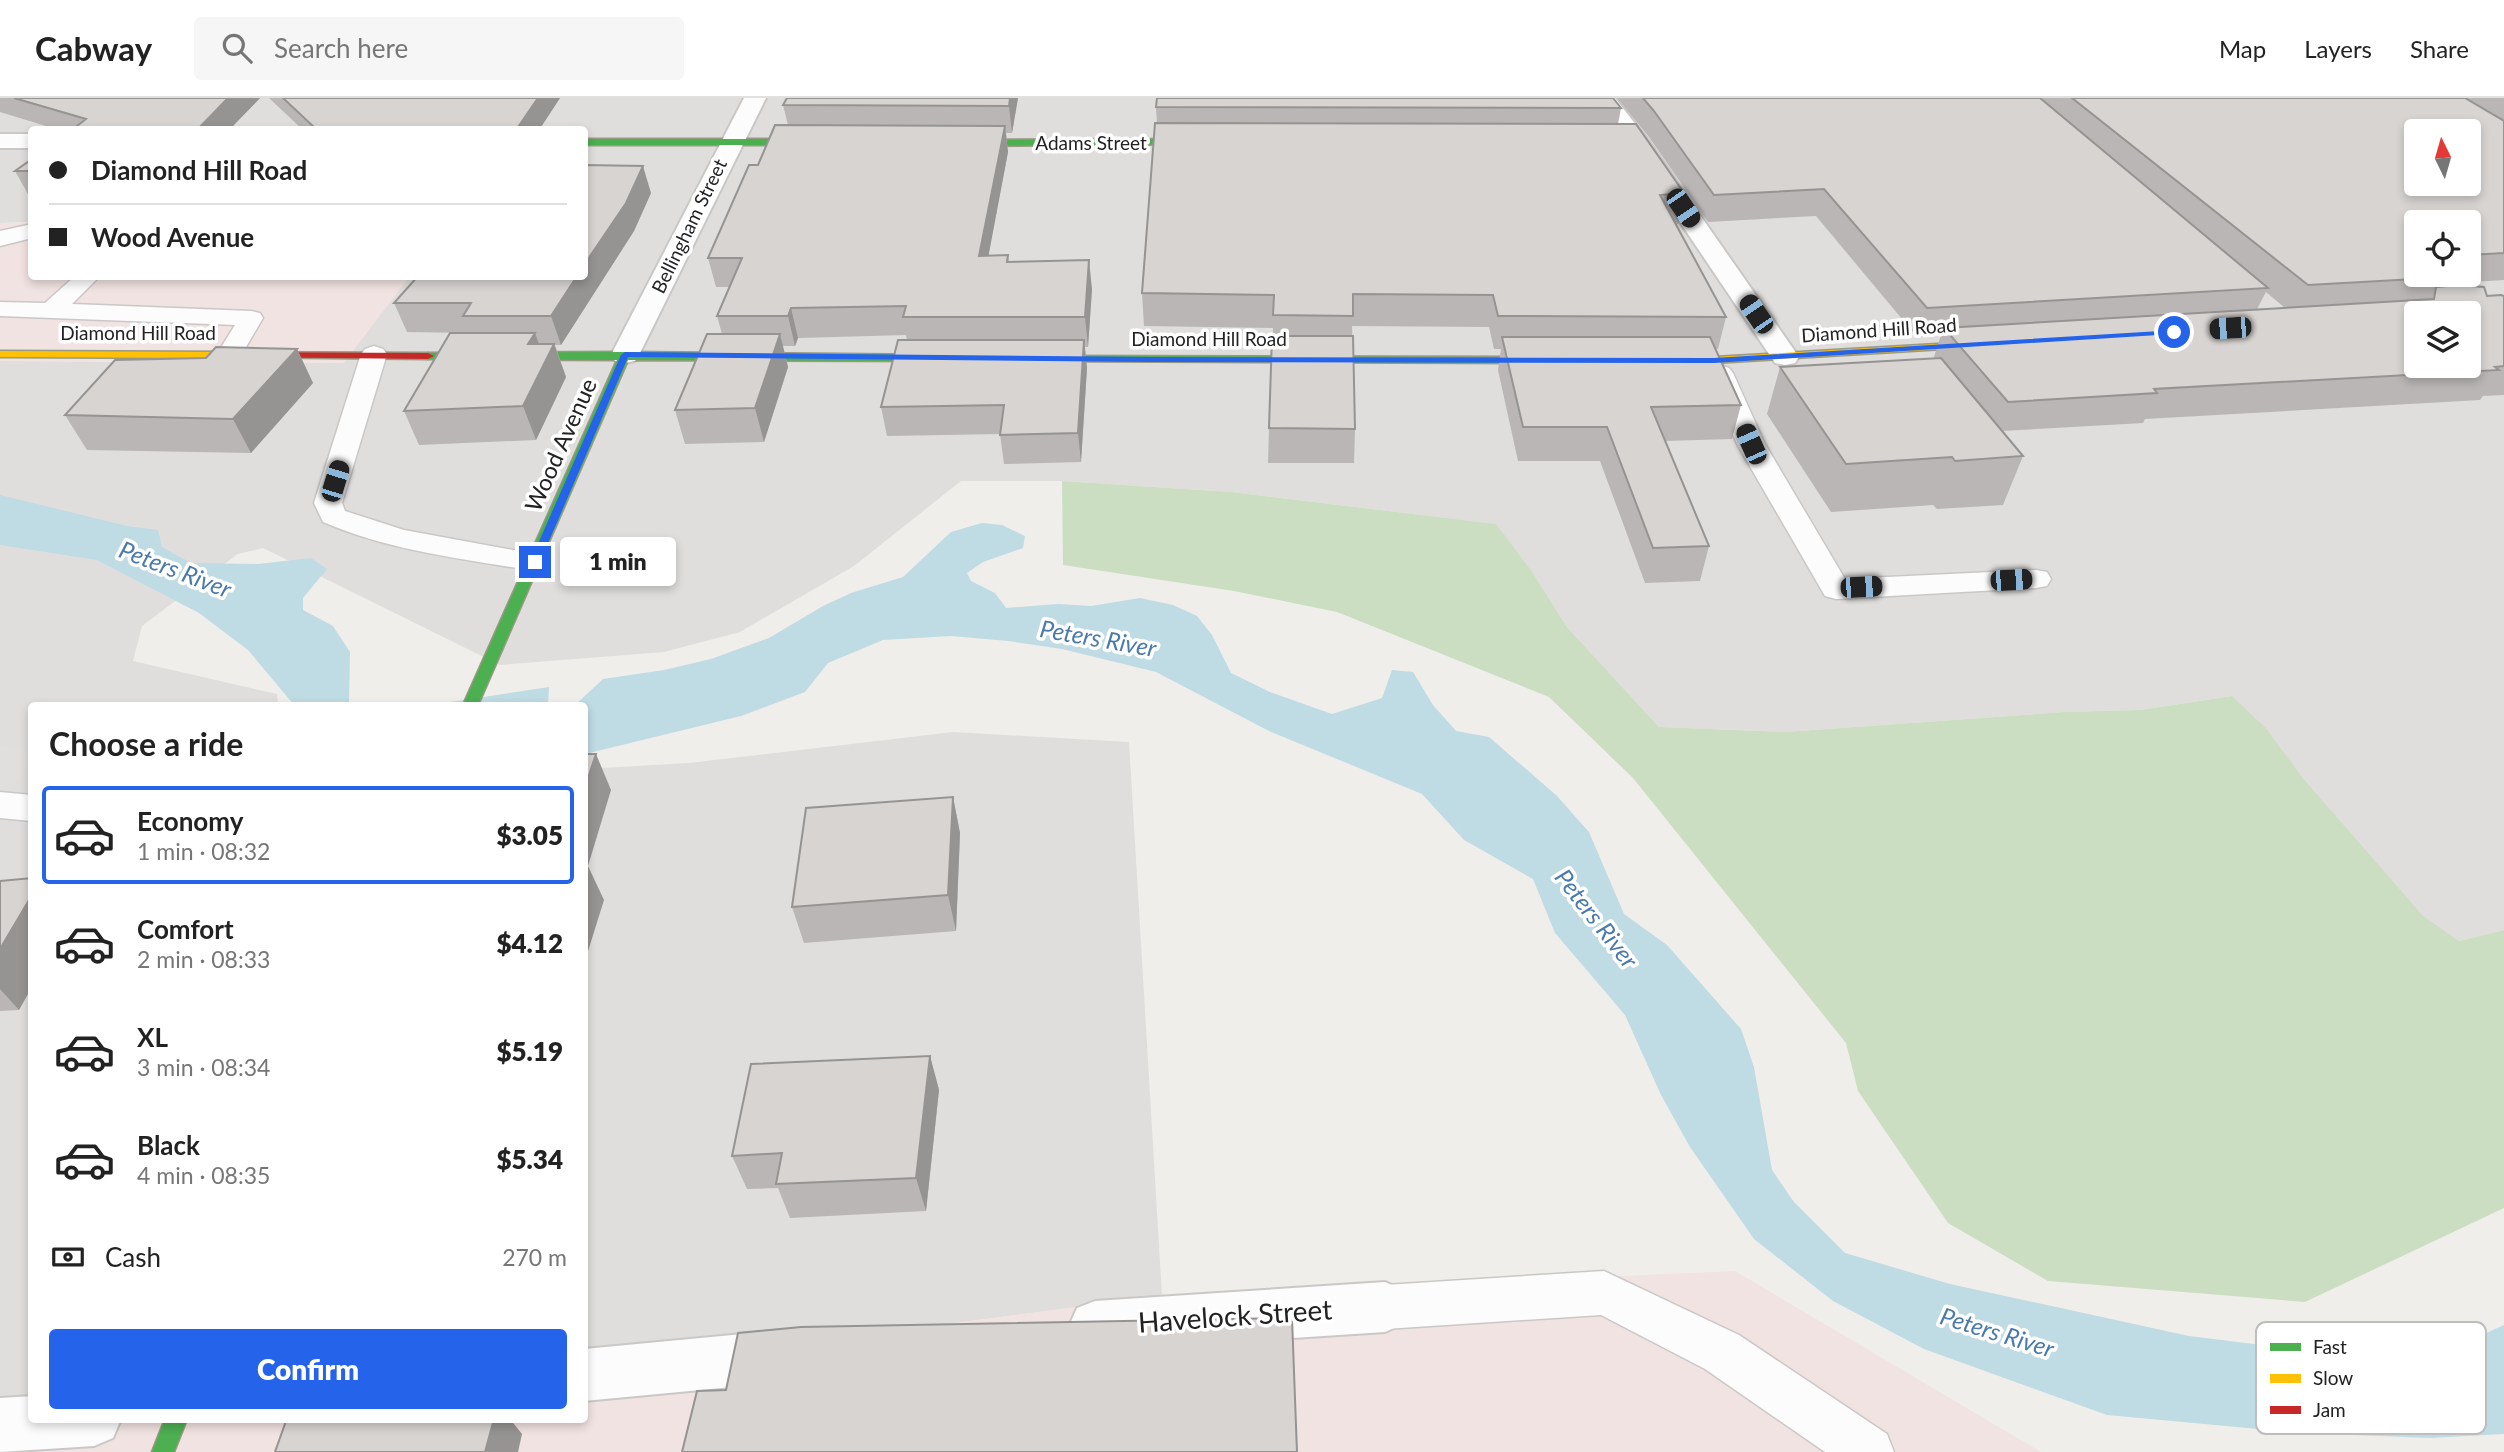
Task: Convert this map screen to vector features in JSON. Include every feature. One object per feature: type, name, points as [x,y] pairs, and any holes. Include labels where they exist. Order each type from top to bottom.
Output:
[{"type":"main road","points":[[588,142],[842,142]]},
{"type":"main road","name":"Adams Street","points":[[938,143],[1228,142]]},
{"type":"main road","name":"Diamond Hill Road","points":[[1658,360],[1786,357],[2008,342]]},
{"type":"main road","name":"Diamond Hill Road","points":[[0,354],[957,358]]},
{"type":"main road","name":"Wood Avenue","points":[[471,702],[625,355]]},
{"type":"main road","name":"Diamond Hill Road","points":[[1013,359],[1575,360]]},
{"type":"main road","points":[[163,1452],[174,1423]]},
{"type":"street","name":"Bellingham Street","points":[[625,355],[755,98]]},
{"type":"street","points":[[1604,98],[1632,144],[1786,357]]},
{"type":"street","points":[[0,141],[28,141]]},
{"type":"street","name":"Havelock Street","points":[[1051,1330],[1146,1321],[1385,1307]]},
{"type":"street","points":[[588,1375],[831,1351]]},
{"type":"street","points":[[0,1425],[31,1423]]},
{"type":"lane","points":[[0,239],[17,232],[28,231]]},
{"type":"lane","points":[[52,310],[85,280]]},
{"type":"lane","points":[[0,309],[251,318],[230,354]]},
{"type":"lane","points":[[374,355],[328,503],[333,516],[350,524],[400,537],[535,562]]},
{"type":"lane","points":[[1714,360],[1751,444],[1836,589],[2036,579]]},
{"type":"lane","points":[[0,805],[28,808]]},
{"type":"lane","points":[[1385,1307],[1604,1293],[1722,1352],[1869,1452]]},
{"type":"shaded area","points":[[0,98],[2504,98],[2504,930],[2459,941],[2423,917],[2303,778],[2266,728],[2232,696],[2140,710],[2064,712],[1785,732],[1659,727],[1567,627],[1531,570],[1495,524],[1231,492],[1062,481],[961,481],[854,566],[740,632],[664,652],[500,665],[263,548],[238,554],[142,626],[133,661],[277,694],[278,702],[28,702],[28,1409],[0,1411],[0,361],[343,363],[407,280],[588,280],[588,126],[28,126],[28,222],[0,223]]},
{"type":"shaded area","points":[[28,222],[28,280],[407,280],[344,363],[0,361],[0,223]]},
{"type":"shaded area","points":[[953,732],[1129,742],[1162,1296],[772,1347],[588,1364],[588,769],[689,763]]},
{"type":"shaded area","points":[[0,745],[28,750],[28,771],[0,797]]},
{"type":"shaded area","points":[[1735,1271],[2041,1452],[0,1452],[0,1411],[28,1418],[28,1423],[588,1423],[588,1364],[772,1347],[1162,1296]]},
{"type":"green space","points":[[1062,481],[1231,492],[1496,524],[1531,570],[1567,627],[1659,727],[1785,732],[2064,712],[2140,710],[2232,696],[2266,728],[2303,778],[2423,916],[2459,941],[2504,930],[2504,1208],[2305,1302],[2048,1281],[1948,1223],[1858,1091],[1846,1043],[1633,778],[1549,697],[1337,612],[1234,591],[1063,565]]},
{"type":"water","name":"Peters River","points":[[0,495],[127,526],[158,530],[162,547],[191,563],[258,564],[311,558],[327,569],[303,598],[303,610],[333,626],[350,652],[349,702],[291,702],[248,650],[199,613],[97,560],[0,545]]},
{"type":"water","name":"Peters River","points":[[982,523],[1002,525],[1025,536],[1023,548],[983,562],[967,573],[971,581],[995,593],[1006,608],[1058,604],[1091,606],[1140,598],[1173,605],[1197,616],[1212,635],[1231,673],[1270,692],[1332,714],[1382,698],[1392,670],[1413,672],[1433,705],[1456,731],[1489,737],[1557,796],[1589,832],[1624,914],[1667,945],[1741,1029],[1754,1067],[1772,1170],[1794,1202],[1845,1253],[1950,1284],[2189,1336],[2256,1344],[2256,1429],[2107,1415],[1924,1349],[1833,1301],[1754,1239],[1690,1147],[1661,1095],[1625,1015],[1555,933],[1533,879],[1464,840],[1422,794],[1269,731],[1156,672],[1062,649],[1008,641],[951,636],[883,640],[828,663],[805,692],[741,716],[588,753],[588,702],[578,702],[603,679],[664,670],[711,659],[769,638],[851,593],[903,577],[951,532]]},
{"type":"water","points":[[549,687],[548,702],[450,702]]},
{"type":"water","points":[[2504,1325],[2504,1434],[2430,1438],[2328,1434],[2486,1434],[2486,1333]]},
{"type":"building","points":[[14,98],[228,98],[201,126],[77,126],[86,119]]},
{"type":"building","points":[[283,98],[538,98],[519,126],[313,126]]},
{"type":"building","points":[[787,98],[1010,98],[1009,106],[783,105]]},
{"type":"building","points":[[1157,98],[1613,98],[1621,108],[1156,107]]},
{"type":"building","points":[[1643,98],[2040,98],[2268,288],[1927,308],[1824,189],[1714,195]]},
{"type":"building","points":[[2072,98],[2465,98],[2504,121],[2504,253],[2481,254],[2481,210],[2404,210],[2404,280],[2308,285]]},
{"type":"building","points":[[1155,123],[1636,124],[1684,193],[1660,195],[1726,317],[1498,316],[1493,295],[1353,294],[1353,316],[1273,315],[1274,295],[1142,293]]},
{"type":"building","points":[[775,125],[1005,126],[979,256],[1008,255],[1007,262],[1089,260],[1085,317],[903,317],[906,306],[791,308],[788,316],[717,316],[742,258],[708,258],[749,165],[758,165]]},
{"type":"building","points":[[28,162],[28,171],[15,171]]},
{"type":"building","points":[[588,165],[643,166],[626,203],[588,259]]},
{"type":"building","points":[[414,280],[574,280],[551,316],[463,316],[471,303],[394,303]]},
{"type":"building","points":[[2436,287],[2484,287],[2487,296],[2504,296],[2504,366],[2495,367],[2499,370],[2481,371],[2481,301],[2404,301],[2404,375],[2154,389],[2157,393],[2008,402],[1944,328],[2434,299]]},
{"type":"building","points":[[450,333],[535,333],[528,344],[554,344],[523,406],[404,411]]},
{"type":"building","points":[[707,334],[780,334],[755,408],[675,410]]},
{"type":"building","points":[[1272,336],[1353,336],[1355,429],[1269,428]]},
{"type":"building","points":[[1502,337],[1710,337],[1741,405],[1651,407],[1709,546],[1653,548],[1607,427],[1523,427]]},
{"type":"building","points":[[898,340],[1084,340],[1078,433],[1000,435],[1004,405],[881,407]]},
{"type":"building","points":[[216,347],[297,349],[233,419],[65,415],[115,360],[206,358]]},
{"type":"building","points":[[1941,358],[2023,456],[1955,461],[1952,457],[1846,464],[1780,367]]},
{"type":"building","points":[[588,754],[596,754],[588,778]]},
{"type":"building","points":[[953,797],[948,895],[792,907],[806,808]]},
{"type":"building","points":[[28,878],[28,902],[0,949],[0,881]]},
{"type":"building","points":[[930,1056],[916,1178],[776,1184],[782,1153],[732,1156],[751,1064]]},
{"type":"building","points":[[1292,1318],[1297,1452],[682,1452],[697,1391],[726,1390],[738,1333],[801,1327]]},
{"type":"building","points":[[285,1423],[493,1423],[485,1452],[275,1452]]},
{"type":"traffic: fast","points":[[588,142],[821,142]]},
{"type":"traffic: fast","points":[[955,143],[1206,142]]},
{"type":"traffic: fast","points":[[471,702],[625,355]]},
{"type":"traffic: fast","points":[[428,356],[946,358]]},
{"type":"traffic: fast","points":[[1035,359],[1552,360]]},
{"type":"traffic: fast","points":[[163,1452],[174,1423]]},
{"type":"traffic: slow","points":[[1668,360],[1714,360],[1989,344]]},
{"type":"traffic: slow","points":[[0,354],[228,355]]},
{"type":"traffic: jam","points":[[228,355],[428,356]]},
{"type":"route","points":[[535,562],[625,355],[1153,360],[1714,360],[2174,332]]}]
